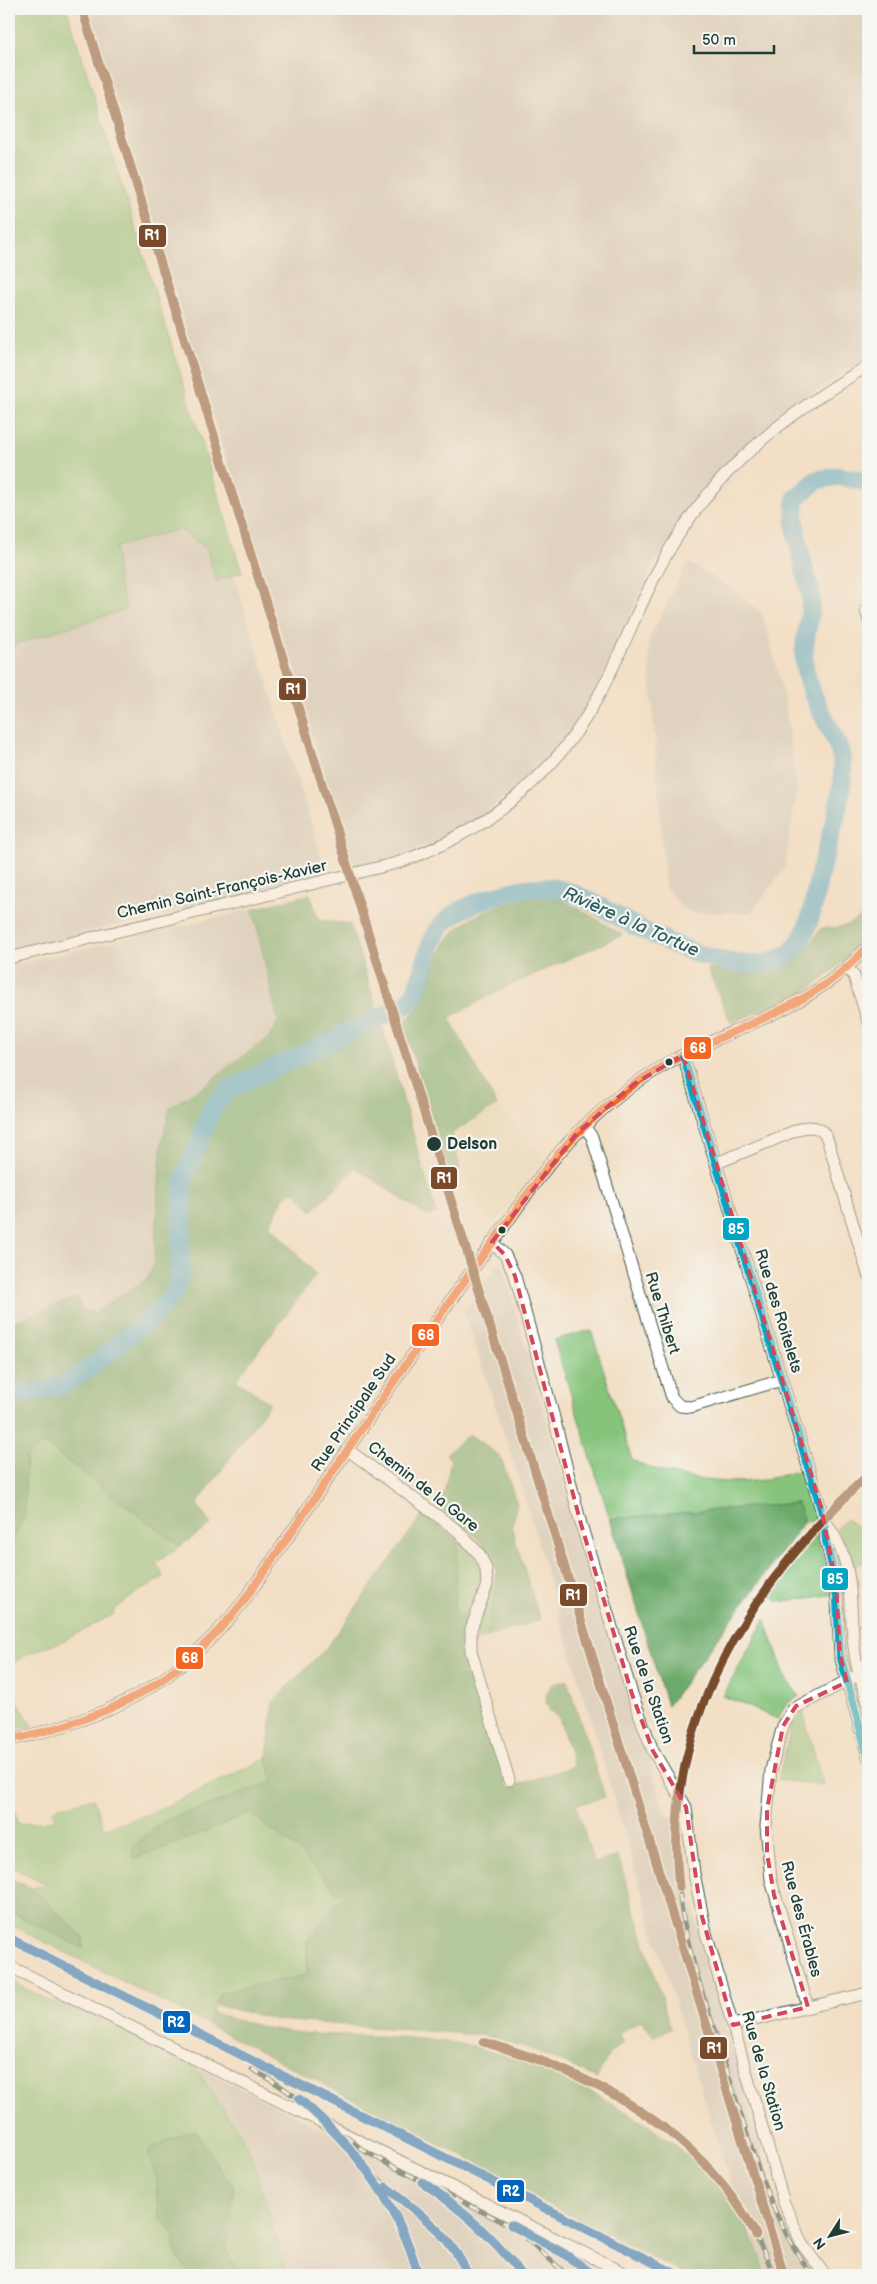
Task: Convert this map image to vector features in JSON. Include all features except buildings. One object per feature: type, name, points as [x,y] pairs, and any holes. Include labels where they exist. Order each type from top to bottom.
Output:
[{"type":"street","name":"Chemin Saint-François-Xavier","points":[[9,958],[397,863],[437,848],[488,819],[535,781],[559,756],[579,729],[600,693],[645,594],[663,560],[682,530],[715,487],[748,451],[775,427],[823,393],[868,366]]},
{"type":"street","name":"Rue Principale Sud","points":[[9,1740],[63,1728],[112,1708],[158,1683],[197,1652],[221,1629],[243,1602],[455,1292],[547,1167],[584,1126],[634,1084],[683,1055],[806,998],[848,968],[868,946]]},
{"type":"street","points":[[848,968],[858,986],[868,1021]]},
{"type":"street","name":"Rue des Roitelets","points":[[683,1055],[824,1520],[826,1541],[835,1574],[840,1655],[868,1757]]},
{"type":"street","name":"Rue Thibert","points":[[584,1126],[592,1137],[672,1398],[680,1406],[691,1408],[782,1380]]},
{"type":"street","points":[[717,1164],[802,1128],[814,1127],[823,1132],[827,1138],[868,1274]]},
{"type":"street","name":"Rue de la Station","points":[[492,1242],[505,1255],[515,1276],[581,1524],[632,1694],[653,1750],[686,1807],[701,1913],[788,2215],[802,2244],[825,2275]]},
{"type":"street","name":"Chemin de la Gare","points":[[348,1450],[458,1531],[475,1547],[484,1562],[486,1585],[471,1629],[471,1650],[509,1780]]},
{"type":"street","name":"Rue des Roitelets","points":[[824,1520],[841,1548],[850,1576],[854,1649],[864,1672],[868,1703]]},
{"type":"street","name":"Rue des Érables","points":[[808,2007],[771,1880],[766,1832],[769,1783],[781,1734],[791,1711],[796,1706],[864,1672]]},
{"type":"street","points":[[9,1966],[628,2275]]},
{"type":"street","points":[[733,2026],[868,1993]]},
{"type":"highlighted area","points":[[683,1055],[821,1507],[836,1583],[840,1655],[847,1682],[796,1706],[783,1726],[767,1809],[767,1853],[774,1895],[808,2007],[733,2025],[701,1913],[686,1807],[653,1751],[632,1694],[581,1524],[515,1276],[505,1255],[492,1242],[577,1133],[634,1084]]},
{"type":"shaded area","points":[[86,9],[868,9],[868,358],[809,395],[759,434],[730,460],[694,503],[652,567],[600,681],[573,729],[557,749],[514,790],[469,825],[451,835],[401,856],[354,869]]},
{"type":"shaded area","points":[[179,529],[207,549],[216,580],[234,575],[327,874],[9,951],[9,646],[126,609],[118,581],[116,547]]},
{"type":"shaded area","points":[[688,562],[729,587],[763,614],[784,698],[797,790],[784,870],[751,912],[694,913],[681,907],[665,886],[648,641]]},
{"type":"shaded area","points":[[253,909],[278,1022],[269,1038],[230,1065],[203,1087],[170,1107],[161,1148],[154,1266],[147,1279],[93,1313],[83,1312],[77,1297],[9,1324],[9,966]]},
{"type":"shaded area","points":[[497,1105],[544,1157],[493,1228],[460,1170],[452,1133]]},
{"type":"shaded area","points":[[501,1260],[564,1483],[665,1814],[683,1819],[686,1863],[698,1930],[781,2217],[800,2252],[817,2275],[767,2275],[751,2236],[722,2190],[730,2184],[725,2165],[684,2034],[516,1469],[464,1311]]},
{"type":"shaded area","points":[[193,2065],[616,2275],[287,2275],[251,2155],[239,2132]]},
{"type":"green space","points":[[9,9],[67,9],[242,572],[216,581],[207,549],[179,529],[116,547],[118,581],[126,609],[9,646]]},
{"type":"green space","points":[[310,894],[319,920],[350,924],[436,1213],[427,1216],[356,1168],[312,1211],[294,1191],[284,1197],[270,1225],[316,1275],[236,1380],[270,1403],[197,1504],[211,1525],[180,1546],[44,1443],[26,1457],[24,1517],[11,1544],[11,1604],[9,1606],[9,1324],[77,1297],[83,1311],[94,1313],[147,1279],[154,1266],[161,1148],[170,1107],[203,1087],[230,1065],[269,1038],[278,1022],[253,909]]},
{"type":"green space","points":[[547,896],[576,907],[622,935],[508,986],[449,1018],[497,1105],[452,1133],[460,1170],[449,1173],[403,1023],[422,1000],[438,956],[456,930],[469,920],[500,906],[516,901]]},
{"type":"green space","points":[[868,910],[868,935],[829,974],[795,997],[731,1023],[707,968],[743,974],[758,974],[772,971],[785,966],[798,957],[810,945],[821,928],[835,928],[847,925]]},
{"type":"green space","points":[[591,1330],[632,1460],[677,1475],[695,1479],[729,1482],[761,1480],[802,1470],[817,1520],[804,1522],[797,1503],[610,1519],[554,1340]]},
{"type":"green space","points":[[469,1434],[500,1456],[517,1503],[512,1529],[540,1620],[487,1637],[497,1583],[496,1570],[492,1559],[477,1539],[437,1507],[444,1493],[451,1460],[446,1454]]},
{"type":"green space","points":[[44,1443],[180,1546],[156,1563],[164,1577],[139,1591],[113,1611],[114,1614],[61,1642],[30,1653],[9,1665],[11,1544],[24,1517],[26,1457]]},
{"type":"green space","points":[[797,1503],[804,1522],[667,1706],[610,1519]]},
{"type":"green space","points":[[423,1514],[458,1540],[454,1609],[467,1622],[464,1643],[466,1657],[508,1788],[574,1766],[559,1718],[550,1711],[546,1702],[551,1685],[567,1680],[605,1797],[576,1805],[594,1863],[618,1856],[671,2029],[654,2037],[641,2020],[619,2034],[624,2042],[609,2054],[597,2078],[554,2058],[494,2038],[478,2035],[277,2020],[216,2005],[220,1993],[307,1975],[307,1941],[342,1897],[297,1849],[250,1813],[167,1847],[133,1858],[133,1847],[162,1822],[273,1782],[267,1758],[273,1701],[328,1646]]},
{"type":"green space","points":[[846,1519],[859,1528],[868,1522],[868,1561],[853,1565],[837,1528]]},
{"type":"green space","points":[[816,1536],[830,1580],[831,1595],[778,1602],[770,1594]]},
{"type":"green space","points":[[458,1540],[476,1559],[480,1569],[479,1588],[467,1622],[454,1609]]},
{"type":"green space","points":[[496,1571],[497,1583],[487,1637],[477,1640],[481,1616]]},
{"type":"green space","points":[[765,1619],[786,1679],[799,1696],[785,1705],[778,1719],[723,1696]]},
{"type":"green space","points":[[9,1686],[32,1726],[9,1731]]},
{"type":"green space","points":[[803,1712],[823,1785],[778,1780],[793,1720]]},
{"type":"green space","points":[[267,1758],[273,1782],[162,1822],[133,1857],[167,1847],[250,1813],[297,1849],[342,1897],[307,1941],[307,1975],[220,1993],[207,2024],[9,1924],[9,1911],[83,1948],[83,1937],[32,1888],[46,1884],[9,1865],[9,1811],[14,1809],[18,1824],[55,1820],[53,1809],[93,1798],[104,1829],[152,1813]]},
{"type":"green space","points":[[9,1878],[32,1888],[83,1938],[83,1948],[9,1911]]},
{"type":"green space","points":[[9,1980],[54,2003],[57,1997],[193,2065],[239,2132],[251,2155],[287,2275],[250,2275],[234,2266],[227,2252],[234,2196],[233,2184],[223,2174],[196,2131],[151,2148],[148,2156],[157,2178],[160,2217],[172,2232],[177,2256],[191,2275],[9,2275],[9,2174],[11,2164],[9,2156]]},
{"type":"green space","points":[[212,2012],[250,2024],[289,2031],[408,2038],[469,2045],[517,2057],[551,2071],[643,2122],[693,2159],[735,2207],[757,2249],[767,2275],[686,2275],[541,2201],[478,2164],[207,2024]]},
{"type":"green space","points":[[190,2131],[196,2131],[223,2174],[233,2184],[227,2248],[233,2265],[250,2275],[191,2275],[177,2256],[172,2232],[160,2217],[157,2199],[157,2178],[148,2156],[151,2148]]},
{"type":"waterway","name":"Rivière à la Tortue","points":[[9,1397],[60,1386],[86,1371],[154,1315],[173,1294],[180,1275],[183,1181],[213,1107],[228,1090],[406,1005],[419,984],[435,935],[443,924],[463,909],[501,894],[528,888],[552,888],[575,894],[627,922],[687,950],[725,961],[761,964],[776,960],[792,951],[799,943],[809,923],[821,868],[837,810],[842,779],[840,752],[809,684],[804,660],[811,595],[797,535],[795,517],[796,498],[817,480],[838,476],[868,482]]},
{"type":"railway","points":[[812,2275],[782,2226],[760,2175],[701,1987],[689,1946],[681,1905],[677,1840],[682,1779],[696,1722],[719,1667],[748,1615],[783,1566],[868,1475]]},
{"type":"railway","points":[[9,1938],[678,2275]]},
{"type":"railway","points":[[483,2042],[531,2057],[576,2075],[618,2097],[658,2123],[693,2154],[725,2189],[752,2229],[774,2275]]},
{"type":"railway","points":[[252,2069],[281,2086],[308,2107],[333,2130],[356,2156],[376,2183],[393,2212],[407,2243],[418,2275]]},
{"type":"railway","points":[[345,2136],[363,2150],[388,2164],[574,2259],[594,2275]]},
{"type":"railway","points":[[377,2178],[436,2227],[455,2251],[468,2275]]},
{"type":"railway","points":[[446,2199],[487,2234],[522,2275]]},
{"type":"railway","points":[[527,2239],[567,2275]]},
{"type":"transit line","name":"R1","points":[[82,9],[784,2275]]},
{"type":"transit line","name":"68","points":[[9,1740],[79,1721],[110,1709],[139,1694],[167,1676],[193,1655],[218,1631],[243,1602],[455,1293],[548,1166],[576,1134],[611,1102],[654,1071],[677,1058],[803,999],[848,967],[868,946]]},
{"type":"transit line","name":"85","points":[[683,1055],[824,1519],[826,1541],[836,1583],[840,1655],[868,1757]]},
{"type":"transit line","name":"R1","points":[[679,1887],[677,1826],[684,1768],[700,1712],[723,1660],[752,1609],[787,1562],[826,1517],[868,1475]]},
{"type":"transit line","name":"R2","points":[[9,1938],[678,2275]]},
{"type":"transit line","name":"R1","points":[[483,2042],[564,2070],[603,2089],[640,2111],[675,2136],[706,2165],[733,2198],[756,2235]]},
{"type":"transit line","name":"R2","points":[[299,2099],[338,2136],[372,2178],[400,2224],[418,2275]]},
{"type":"transit line","name":"R2","points":[[422,2182],[476,2224],[522,2275]]},
{"type":"transit line","name":"R2","points":[[386,2187],[443,2236],[461,2260],[468,2275]]},
{"type":"transit line","name":"R2","points":[[511,2225],[563,2253],[594,2275]]},
{"type":"place","name":"Delson","points":[[434,1144]]}]
